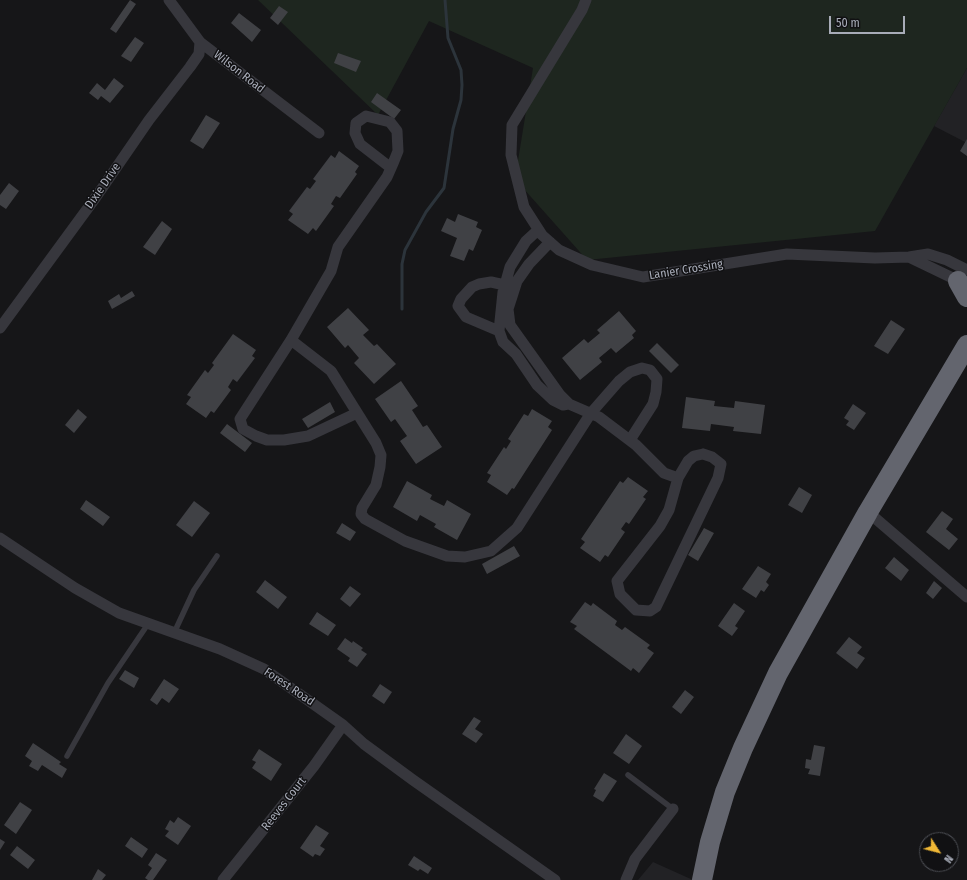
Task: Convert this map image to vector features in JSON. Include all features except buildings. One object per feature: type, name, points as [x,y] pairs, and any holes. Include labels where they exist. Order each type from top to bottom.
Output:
[{"type":"highway","points":[[702,880],[710,842],[725,792],[761,708],[795,639],[967,345]]},
{"type":"street","name":"Wilson Road","points":[[169,0],[200,42],[319,133]]},
{"type":"street","name":"Lanier Crossing","points":[[586,0],[582,10],[512,125],[511,155],[524,207],[538,230],[550,242],[573,258],[592,265],[643,277],[787,254],[875,258],[909,257],[930,269],[965,284]]},
{"type":"street","name":"Dixie Drive","points":[[0,328],[96,197],[149,120],[190,67],[198,54],[200,42]]},
{"type":"street","points":[[357,413],[308,436],[284,440],[267,440],[243,429],[240,419],[291,340],[331,271],[338,247],[387,177],[391,168],[398,151],[397,131],[390,122],[366,116],[356,123],[355,133],[360,144],[391,168]]},
{"type":"street","points":[[538,230],[526,241],[510,267],[505,285],[498,331],[503,342],[516,354],[537,385],[546,394],[563,405],[569,404]]},
{"type":"street","points":[[550,242],[529,264],[517,281],[508,309],[510,325],[556,390],[569,404],[599,417],[630,440],[664,473],[678,478]]},
{"type":"street","points":[[498,331],[466,317],[458,306],[461,299],[472,287],[491,282],[505,285]]},
{"type":"street","points":[[291,340],[331,371],[376,443],[380,456],[376,485],[362,508],[362,514],[365,519],[390,534],[430,551],[447,556],[465,557],[491,550],[516,528],[591,413],[609,392],[630,372],[642,368],[650,370],[657,379],[653,404],[630,440]]},
{"type":"street","points":[[703,454],[712,457],[721,464],[718,478],[656,607],[650,611],[636,610],[620,594],[617,581],[660,526],[669,510],[678,478],[688,461],[694,456],[703,454]]},
{"type":"street","points":[[868,512],[967,597]]},
{"type":"street","name":"Forest Road","points":[[0,538],[75,588],[120,613],[220,649],[264,669],[343,725],[364,744],[413,780],[555,880]]},
{"type":"street","name":"Reeves Court","points":[[223,880],[314,766],[343,725]]},
{"type":"street","points":[[626,880],[635,859],[673,809]]},
{"type":"lane","points":[[174,633],[191,596],[217,556]]},
{"type":"lane","points":[[67,756],[108,683],[148,624]]},
{"type":"lane","points":[[628,775],[673,809]]},
{"type":"shaded area","points":[[258,0],[967,0],[967,68],[875,231],[587,260],[515,179],[533,68],[429,21],[378,115]]},
{"type":"shaded area","points":[[967,68],[967,143],[934,126]]},
{"type":"shaded area","points":[[653,862],[693,880],[638,880]]},
{"type":"waterway","points":[[402,309],[402,264],[405,250],[426,212],[444,188],[453,129],[461,100],[461,70],[448,38],[445,0]]}]
